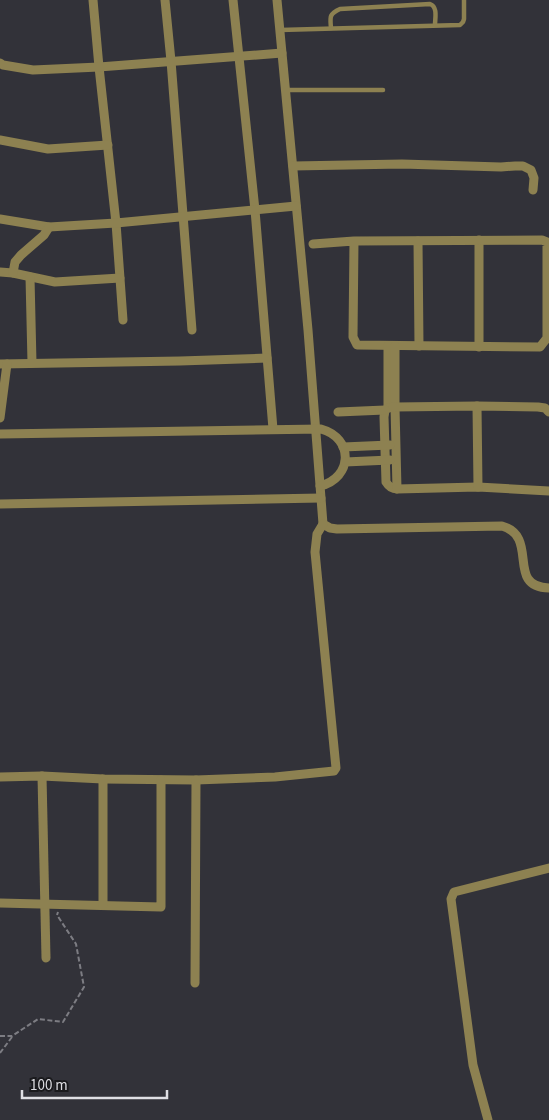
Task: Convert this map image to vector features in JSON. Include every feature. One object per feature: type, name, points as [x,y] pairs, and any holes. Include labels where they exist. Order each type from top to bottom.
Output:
[{"type":"street","points":[[93,0],[124,320]]},
{"type":"street","points":[[165,0],[192,330]]},
{"type":"street","points":[[233,0],[255,210],[272,429]]},
{"type":"street","points":[[0,777],[42,776],[196,780],[275,777],[330,772],[336,768],[315,552],[317,534],[323,524],[316,428],[277,0]]},
{"type":"street","points":[[0,63],[34,70],[99,67],[282,52]]},
{"type":"street","points":[[0,140],[48,149],[108,145]]},
{"type":"street","points":[[292,166],[402,164],[523,166],[532,170],[534,178],[533,190]]},
{"type":"street","points":[[0,219],[49,227],[116,223],[296,206]]},
{"type":"street","points":[[13,273],[15,262],[21,254],[44,235],[49,227]]},
{"type":"street","points":[[479,240],[480,347]]},
{"type":"street","points":[[312,244],[354,242],[479,240],[542,240],[547,242],[547,338],[540,347],[357,345],[353,337],[354,242]]},
{"type":"street","points":[[418,241],[419,346]]},
{"type":"street","points":[[0,272],[55,282],[120,278]]},
{"type":"street","points":[[30,277],[32,363]]},
{"type":"street","points":[[391,346],[389,409],[396,445],[397,489]]},
{"type":"street","points":[[0,418],[4,364],[267,358]]},
{"type":"street","points":[[477,406],[478,487]]},
{"type":"street","points":[[338,412],[477,406],[542,407],[549,412]]},
{"type":"street","points":[[389,409],[384,417],[385,460],[386,482],[391,488],[478,487],[549,491]]},
{"type":"street","points":[[0,434],[316,428],[327,430],[341,442],[345,462],[338,476],[330,483],[320,486]]},
{"type":"street","points":[[343,447],[396,445]]},
{"type":"street","points":[[345,462],[396,460]]},
{"type":"street","points":[[0,504],[321,498]]},
{"type":"street","points":[[323,524],[337,529],[502,526],[512,530],[520,541],[527,578],[537,587],[549,588]]},
{"type":"street","points":[[42,776],[46,958]]},
{"type":"street","points":[[103,906],[104,779]]},
{"type":"street","points":[[0,903],[161,907],[161,780]]},
{"type":"street","points":[[195,983],[196,780]]},
{"type":"street","points":[[488,1120],[473,1064],[451,899],[454,892],[549,868]]},
{"type":"lane","points":[[436,0],[433,6],[435,9],[436,26]]},
{"type":"lane","points":[[280,30],[460,25],[464,19],[464,0]]},
{"type":"lane","points":[[331,28],[330,17],[333,12],[340,9],[430,4],[433,6]]},
{"type":"lane","points":[[286,90],[383,90]]},
{"type":"path","points":[[0,1053],[12,1036],[38,1019],[64,1022],[84,987],[76,944],[57,915],[59,904]]},
{"type":"path","points":[[0,1036],[12,1036]]}]
